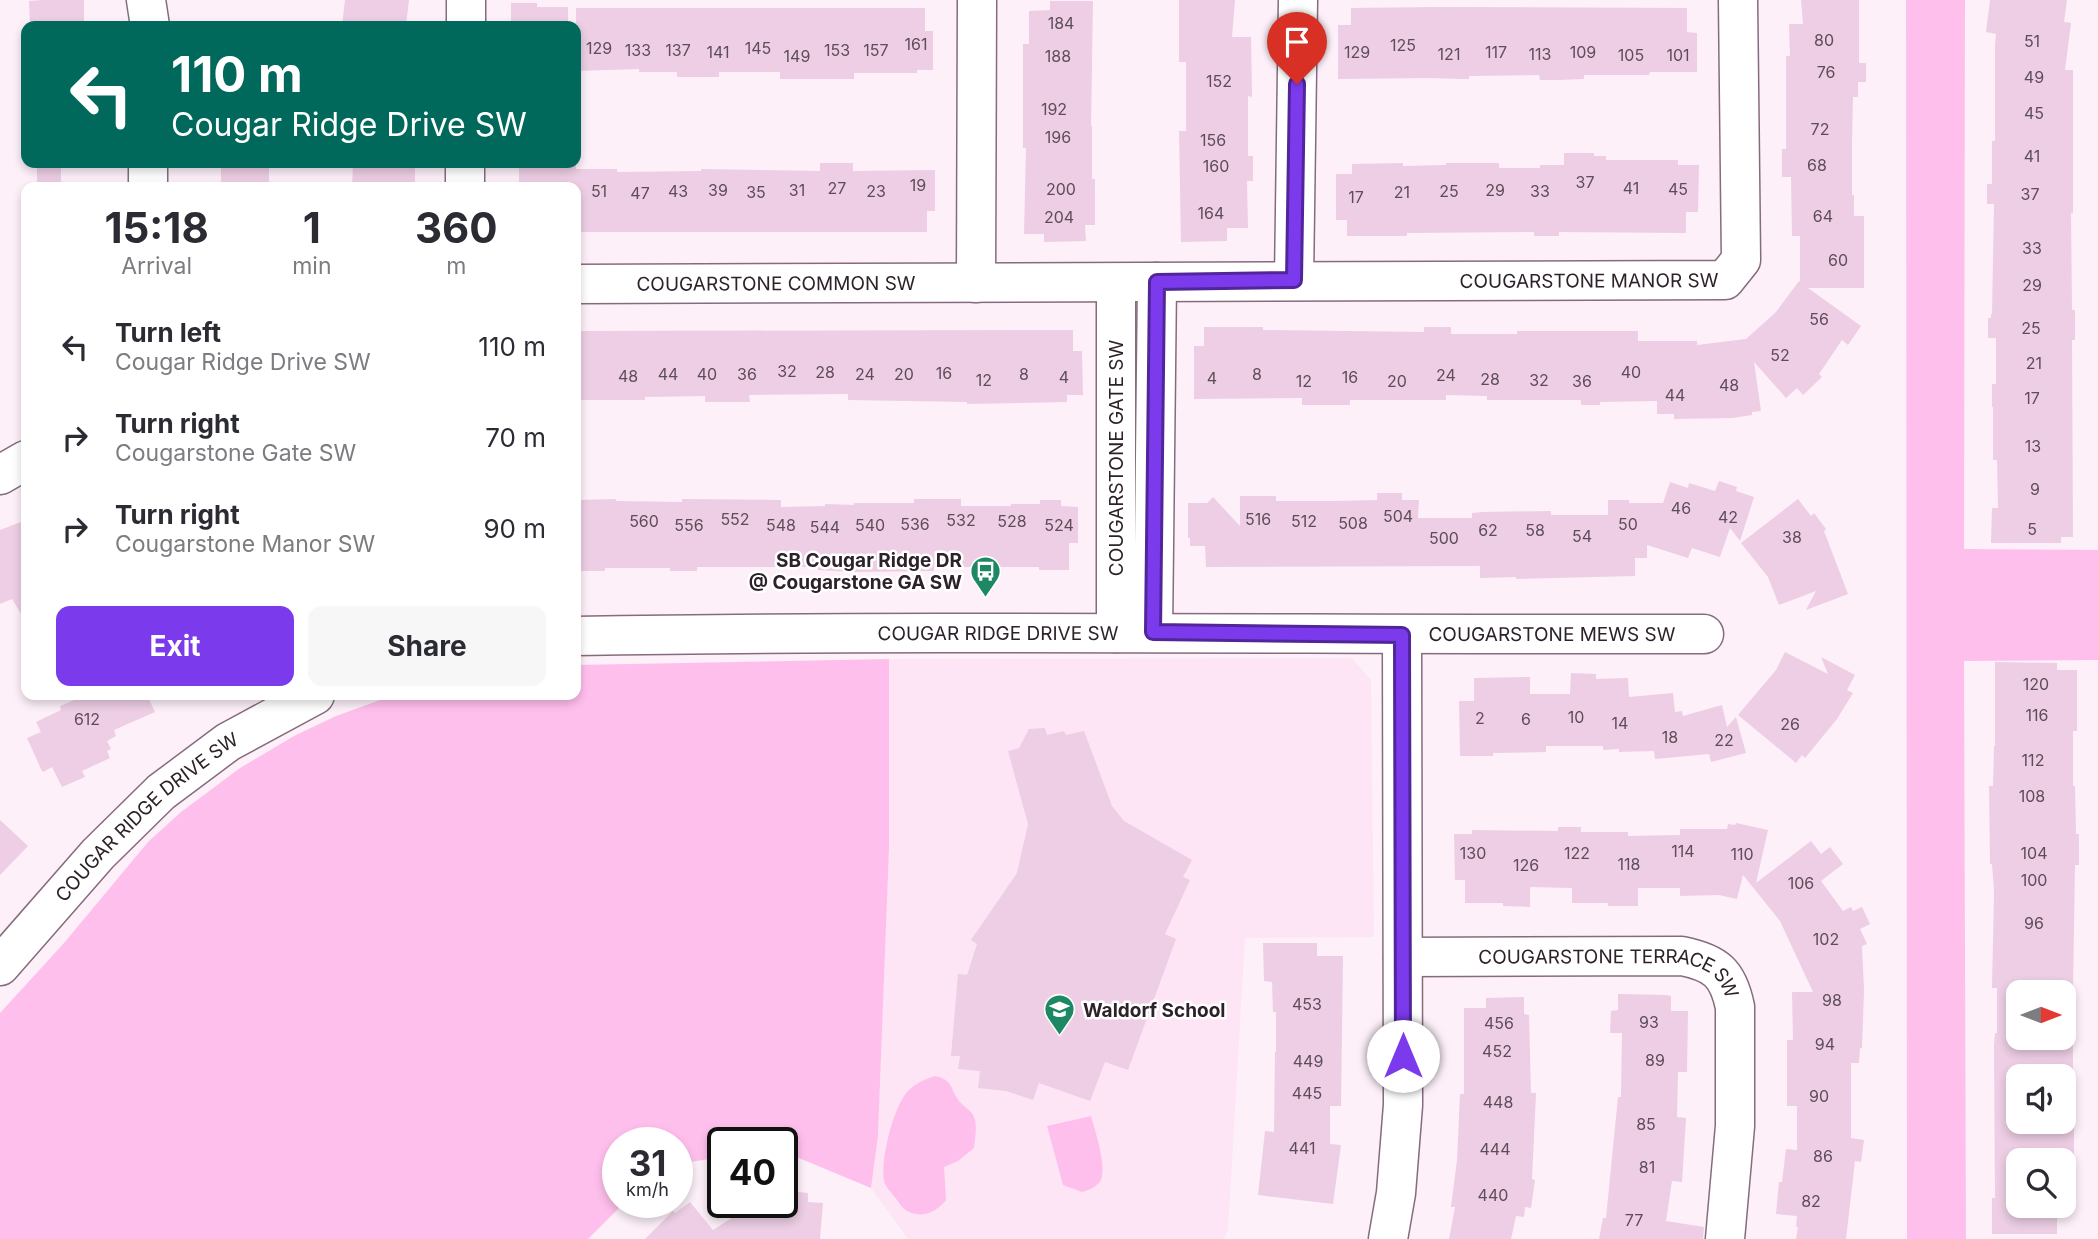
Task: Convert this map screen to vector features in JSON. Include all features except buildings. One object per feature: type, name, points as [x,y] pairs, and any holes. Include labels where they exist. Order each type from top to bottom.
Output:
[{"type":"street","points":[[146,0],[149,21]]},
{"type":"street","points":[[466,0],[466,21]]},
{"type":"street","points":[[976,283],[977,0]]},
{"type":"street","points":[[1294,280],[1298,0]]},
{"type":"street","name":"COUGARSTONE MANOR SW","points":[[1116,283],[1294,280],[1725,280],[1741,260],[1738,0]]},
{"type":"street","name":"COUGARSTONE GATE SW","points":[[1153,632],[1157,282]]},
{"type":"street","name":"COUGARSTONE COMMON SW","points":[[581,284],[1116,283]]},
{"type":"street","name":"COUGARSTONE GATE SW","points":[[1116,283],[1116,633]]},
{"type":"street","points":[[0,474],[21,463]]},
{"type":"street","name":"COUGAR RIDGE DRIVE SW","points":[[581,636],[1153,632],[1402,635]]},
{"type":"street","name":"COUGARSTONE MEWS SW","points":[[1402,635],[1704,634]]},
{"type":"street","points":[[1388,1239],[1396,1193],[1403,1105],[1402,635]]},
{"type":"street","name":"COUGAR RIDGE DRIVE SW","points":[[0,966],[98,854],[161,792],[228,741],[306,700]]},
{"type":"street","name":"COUGARSTONE TERRACE SW","points":[[1403,957],[1682,956],[1703,960],[1720,971],[1731,989],[1735,1007],[1735,1126],[1725,1239]]},
{"type":"shaded area","points":[[1906,0],[1965,0],[1964,549],[2098,550],[2098,660],[1964,661],[1966,1239],[1907,1239]]},
{"type":"shaded area","name":"Waldorf School","points":[[1352,658],[1371,680],[1374,937],[1245,938],[1228,1231],[1224,1239],[908,1239],[871,1188],[878,1136],[889,849],[889,659]]},
{"type":"shaded area","points":[[889,659],[889,849],[878,1136],[871,1188],[798,1158],[798,1127],[707,1127],[707,1159],[693,1162],[693,1127],[602,1127],[602,1218],[609,1218],[588,1239],[0,1239],[0,1013],[64,943],[148,842],[181,812],[240,768],[294,736],[336,716],[380,700],[581,700],[581,665]]},
{"type":"shaded area","points":[[935,1076],[949,1083],[958,1099],[973,1115],[976,1127],[974,1148],[958,1161],[944,1167],[946,1200],[942,1205],[926,1214],[914,1214],[903,1208],[885,1185],[884,1161],[893,1122],[902,1100],[913,1087]]},
{"type":"shaded area","points":[[1091,1116],[1103,1166],[1101,1180],[1097,1185],[1082,1192],[1063,1185],[1047,1126]]},
{"type":"place","name":"SB Cougar Ridge DR @ Cougarstone GA SW","points":[[985,598]]},
{"type":"place","name":"Waldorf School","points":[[1060,1037]]},
{"type":"route","points":[[1297,84],[1294,280],[1157,282],[1153,632],[1402,635],[1403,1056]]}]
